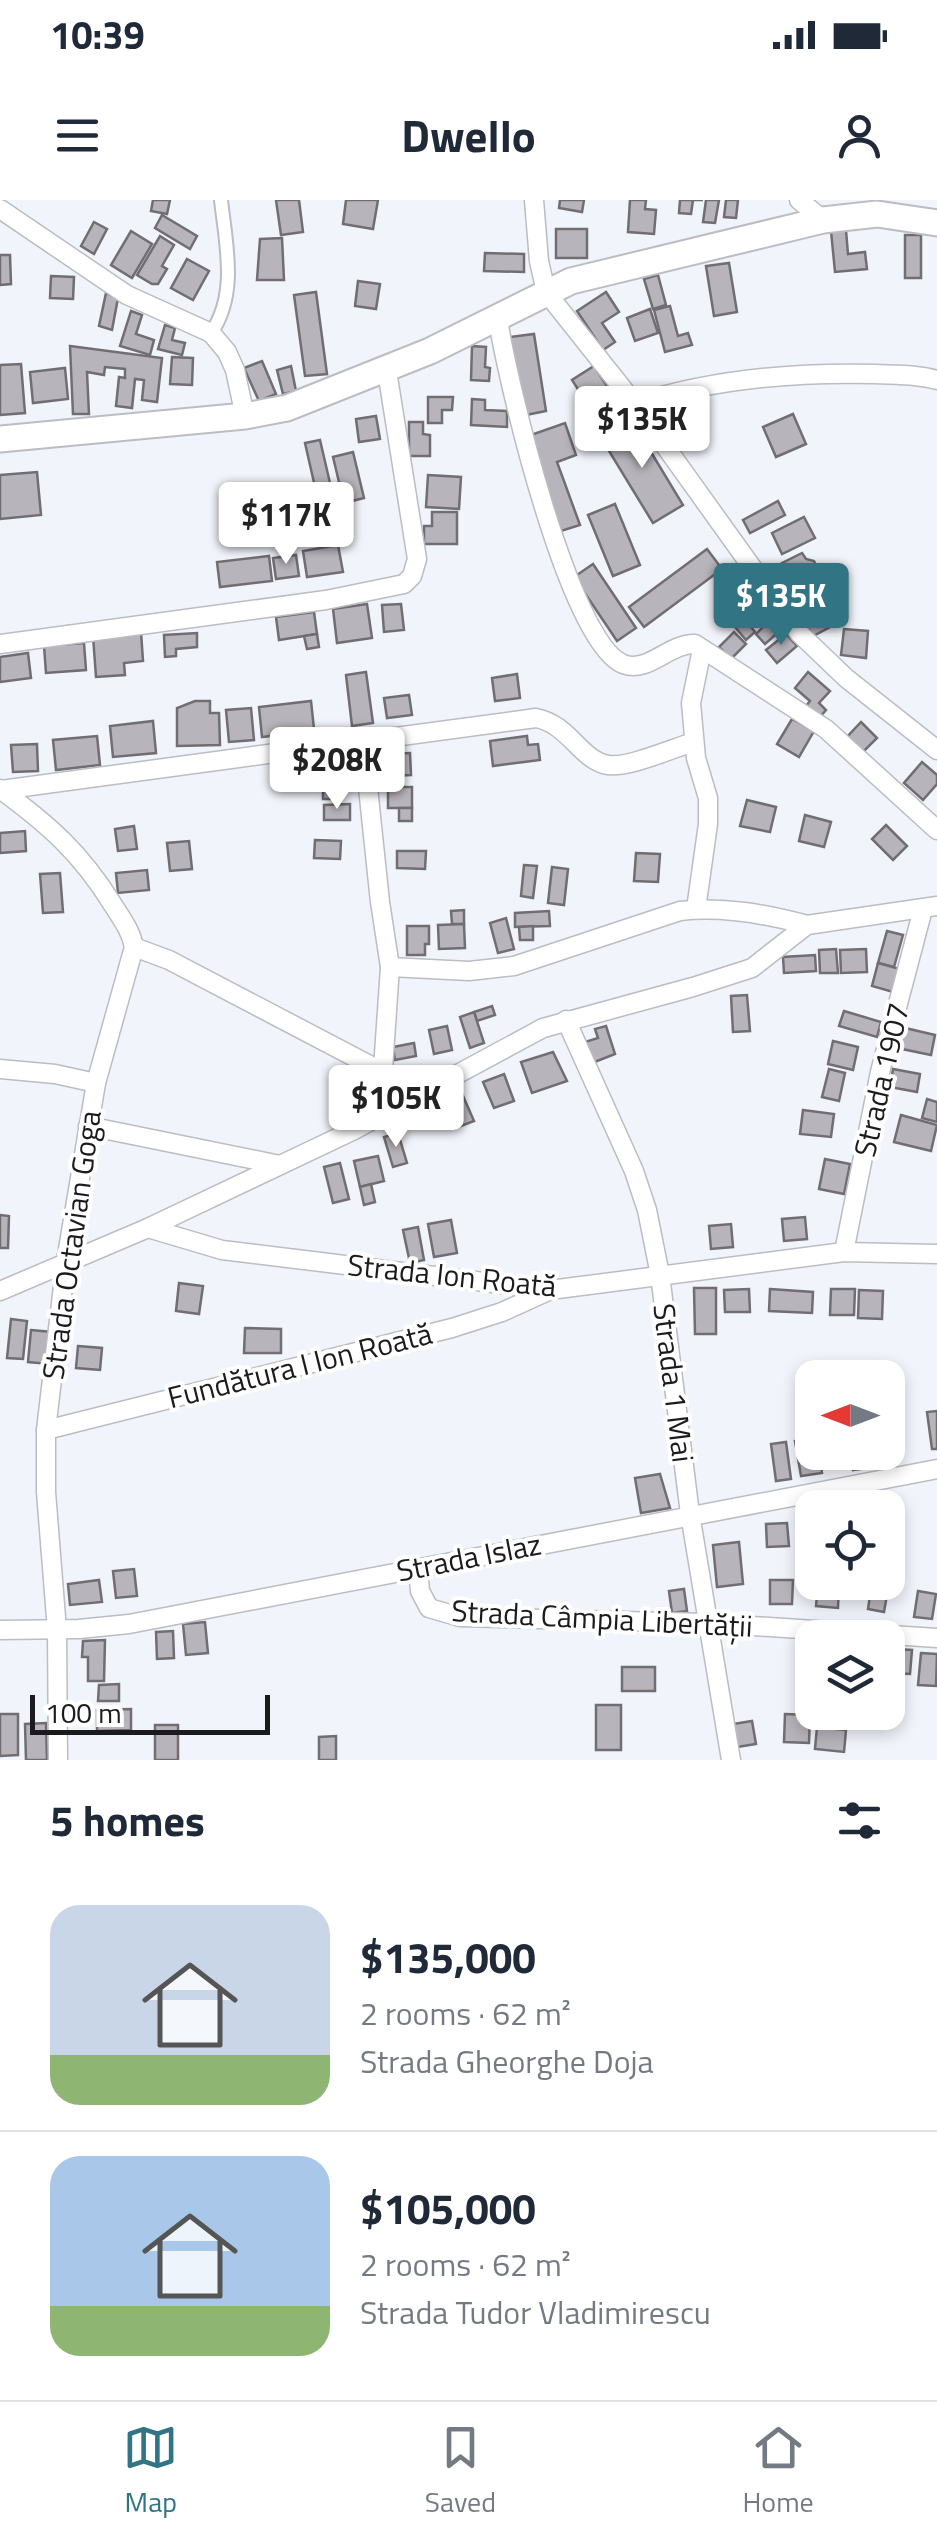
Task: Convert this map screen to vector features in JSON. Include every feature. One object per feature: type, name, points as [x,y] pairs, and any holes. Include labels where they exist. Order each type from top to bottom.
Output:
[{"type":"main road","points":[[0,439],[245,416],[287,408],[386,371],[498,320],[571,281],[878,207],[937,223]]},
{"type":"street","points":[[211,332],[227,298],[228,264],[221,200]]},
{"type":"street","points":[[534,200],[546,292],[635,404],[799,633],[846,678],[937,750]]},
{"type":"street","points":[[799,200],[823,220]]},
{"type":"street","points":[[0,210],[127,295],[211,332],[227,352],[245,416]]},
{"type":"street","points":[[498,320],[506,372],[535,482],[581,604],[614,659],[626,666],[647,664],[684,644],[702,649],[826,730],[937,830]]},
{"type":"street","points":[[0,644],[326,600],[404,584],[412,576],[416,559],[386,371]]},
{"type":"street","points":[[635,404],[695,388],[787,376],[853,373],[937,380]]},
{"type":"street","points":[[696,909],[708,824],[708,798],[694,742],[691,703],[702,649]]},
{"type":"street","points":[[1,790],[536,718],[551,720],[591,757],[606,765],[619,765],[694,742]]},
{"type":"street","points":[[364,740],[390,967],[382,1069]]},
{"type":"street","points":[[1,790],[45,822],[78,854],[127,928],[134,947],[169,960],[421,1092]]},
{"type":"street","points":[[390,967],[469,970],[514,966],[696,909],[753,913],[807,925],[930,908]]},
{"type":"street","name":"Strada 1907","points":[[844,1252],[880,1072],[930,908]]},
{"type":"street","points":[[0,1290],[148,1228],[354,1130],[514,1041],[566,1020],[693,988],[752,968],[807,925]]},
{"type":"street","name":"Strada Octavian Goga","points":[[58,1760],[57,1630],[46,1492],[46,1430],[66,1260],[96,1082],[134,947]]},
{"type":"street","name":"Strada 1 Mai","points":[[566,1020],[634,1171],[647,1210],[660,1275],[690,1514],[731,1760]]},
{"type":"street","points":[[0,1068],[96,1082]]},
{"type":"street","points":[[88,1126],[280,1165]]},
{"type":"street","name":"Strada Ion Roată","points":[[148,1228],[222,1250],[550,1290],[844,1252],[937,1254]]},
{"type":"street","name":"Fundătura I Ion Roată","points":[[46,1430],[452,1328],[502,1312],[550,1290]]},
{"type":"street","name":"Strada Islaz","points":[[0,1630],[130,1624],[937,1468]]},
{"type":"street","name":"Strada Câmpia Libertății","points":[[418,1569],[420,1591],[429,1608],[460,1617],[708,1623],[937,1638]]},
{"type":"building","points":[[153,200],[170,200],[167,214],[151,211]]},
{"type":"building","points":[[276,200],[299,200],[303,232],[281,235]]},
{"type":"building","points":[[346,200],[378,200],[373,229],[343,224]]},
{"type":"building","points":[[560,200],[584,200],[582,212],[559,208]]},
{"type":"building","points":[[630,200],[646,200],[645,209],[656,210],[654,234],[628,232]]},
{"type":"building","points":[[680,200],[693,200],[691,214],[679,213]]},
{"type":"building","points":[[706,200],[719,200],[715,223],[703,222]]},
{"type":"building","points":[[726,200],[738,200],[736,218],[724,217]]},
{"type":"building","points":[[162,215],[197,236],[190,249],[155,228]]},
{"type":"building","points":[[94,222],[107,229],[94,254],[81,246]]},
{"type":"building","points":[[556,229],[587,229],[587,258],[556,258]]},
{"type":"building","points":[[846,230],[848,254],[865,252],[867,269],[835,272],[831,231]]},
{"type":"building","points":[[131,231],[152,244],[132,278],[111,265]]},
{"type":"building","points":[[905,235],[921,235],[921,278],[905,278]]},
{"type":"building","points":[[160,236],[174,245],[162,266],[167,269],[158,284],[152,284],[137,275]]},
{"type":"building","points":[[282,238],[284,280],[257,280],[260,239]]},
{"type":"building","points":[[485,253],[524,254],[524,272],[484,271]]},
{"type":"building","points":[[0,255],[10,255],[11,284],[0,285]]},
{"type":"building","points":[[187,259],[209,271],[193,300],[171,288]]},
{"type":"building","points":[[729,263],[737,312],[714,316],[706,266]]},
{"type":"building","points":[[658,275],[666,305],[653,309],[644,279]]},
{"type":"building","points":[[51,276],[74,277],[73,299],[50,298]]},
{"type":"building","points":[[358,281],[380,284],[376,309],[355,306]]},
{"type":"building","points":[[316,292],[327,374],[305,376],[294,295]]},
{"type":"building","points":[[606,292],[619,312],[602,323],[615,342],[603,350],[577,311]]},
{"type":"building","points":[[106,293],[118,298],[112,330],[99,326]]},
{"type":"building","points":[[670,306],[678,336],[688,333],[692,345],[665,352],[654,310]]},
{"type":"building","points":[[650,309],[658,333],[635,341],[627,318]]},
{"type":"building","points":[[131,311],[142,315],[136,334],[154,340],[150,355],[120,346]]},
{"type":"building","points":[[165,325],[175,328],[172,340],[185,343],[182,355],[158,349]]},
{"type":"building","points":[[534,334],[546,411],[521,416],[510,337]]},
{"type":"building","points":[[70,346],[162,358],[157,402],[142,400],[144,380],[135,379],[132,408],[116,406],[119,377],[125,378],[125,369],[105,367],[104,375],[87,372],[89,414],[73,414]]},
{"type":"building","points":[[472,346],[486,347],[489,381],[471,380]]},
{"type":"building","points":[[172,357],[193,358],[192,385],[170,384]]},
{"type":"building","points":[[262,361],[276,394],[259,401],[244,368]]},
{"type":"building","points":[[21,364],[25,413],[0,415],[0,365]]},
{"type":"building","points":[[291,366],[296,391],[283,394],[277,370]]},
{"type":"building","points":[[594,366],[620,406],[612,411],[602,396],[596,400],[588,390],[581,394],[572,380]]},
{"type":"building","points":[[65,368],[68,399],[33,403],[30,372]]},
{"type":"building","points":[[428,397],[453,397],[452,410],[442,410],[442,423],[428,423]]},
{"type":"building","points":[[472,399],[485,400],[485,410],[507,411],[507,427],[471,425]]},
{"type":"building","points":[[793,414],[806,444],[776,457],[763,427]]},
{"type":"building","points":[[376,416],[380,439],[359,442],[356,419]]},
{"type":"building","points":[[631,419],[683,505],[653,523],[601,438]]},
{"type":"building","points":[[409,422],[423,422],[423,434],[430,435],[430,456],[409,456]]},
{"type":"building","points":[[565,423],[576,455],[557,462],[580,525],[561,531],[528,436]]},
{"type":"building","points":[[320,440],[330,483],[315,487],[305,443]]},
{"type":"building","points":[[353,452],[364,498],[344,503],[333,457]]},
{"type":"building","points":[[37,472],[41,515],[0,519],[0,475]]},
{"type":"building","points":[[428,475],[461,477],[459,509],[426,507]]},
{"type":"building","points":[[778,501],[785,515],[750,533],[743,520]]},
{"type":"building","points":[[615,504],[640,565],[613,576],[588,515]]},
{"type":"building","points":[[432,512],[457,512],[457,544],[424,544],[424,526],[432,526]]},
{"type":"building","points":[[301,513],[303,534],[267,538],[265,517]]},
{"type":"building","points":[[804,517],[815,538],[782,554],[772,533]]},
{"type":"building","points":[[338,545],[343,572],[307,577],[303,551]]},
{"type":"building","points":[[707,549],[722,569],[644,627],[629,607]]},
{"type":"building","points":[[802,553],[814,561],[819,571],[793,584],[782,563]]},
{"type":"building","points":[[296,555],[299,576],[276,579],[273,558]]},
{"type":"building","points":[[269,556],[272,581],[220,587],[217,562]]},
{"type":"building","points":[[593,564],[636,628],[617,641],[574,577]]},
{"type":"building","points":[[816,585],[824,602],[797,614],[790,601],[796,598],[794,595]]},
{"type":"building","points":[[745,587],[759,604],[737,623],[723,606]]},
{"type":"building","points":[[367,604],[372,638],[337,643],[333,609]]},
{"type":"building","points":[[401,604],[404,630],[384,632],[382,605]]},
{"type":"building","points":[[829,609],[836,624],[813,636],[805,622]]},
{"type":"building","points":[[314,612],[317,634],[279,640],[276,617]]},
{"type":"building","points":[[744,619],[755,632],[746,640],[735,627]]},
{"type":"building","points":[[771,619],[781,630],[765,644],[756,634]]},
{"type":"building","points":[[844,629],[868,631],[866,658],[841,655]]},
{"type":"building","points":[[141,632],[143,661],[124,663],[125,675],[96,677],[93,636]]},
{"type":"building","points":[[734,632],[746,644],[731,659],[719,647]]},
{"type":"building","points":[[197,633],[197,647],[176,649],[176,656],[165,657],[164,635]]},
{"type":"building","points":[[317,634],[319,647],[307,649],[304,636]]},
{"type":"building","points":[[786,634],[797,646],[777,663],[766,650]]},
{"type":"building","points":[[84,643],[86,670],[46,673],[44,646]]},
{"type":"building","points":[[28,653],[31,678],[0,682],[0,657]]},
{"type":"building","points":[[366,672],[373,723],[352,726],[346,675]]},
{"type":"building","points":[[808,672],[830,691],[819,703],[826,710],[819,718],[806,706],[810,701],[795,688]]},
{"type":"building","points":[[517,674],[520,698],[495,701],[492,678]]},
{"type":"building","points":[[409,695],[412,715],[387,718],[384,698]]},
{"type":"building","points":[[195,701],[210,701],[210,713],[219,713],[220,745],[177,746],[177,708]]},
{"type":"building","points":[[311,701],[315,738],[290,740],[287,734],[262,737],[259,707]]},
{"type":"building","points":[[251,708],[254,740],[229,742],[226,710]]},
{"type":"building","points":[[792,719],[814,731],[799,757],[777,744]]},
{"type":"building","points":[[153,721],[156,753],[113,757],[110,726]]},
{"type":"building","points":[[861,722],[877,738],[861,754],[846,738]]},
{"type":"building","points":[[97,736],[100,765],[56,770],[53,740]]},
{"type":"building","points":[[527,736],[528,745],[538,744],[540,760],[493,766],[490,741]]},
{"type":"building","points":[[37,744],[38,771],[13,772],[11,745]]},
{"type":"building","points":[[410,753],[411,775],[392,776],[391,754]]},
{"type":"building","points":[[922,762],[937,775],[937,784],[923,800],[904,783]]},
{"type":"building","points":[[323,764],[348,767],[349,786],[334,786],[335,799],[323,799]]},
{"type":"building","points":[[388,787],[412,787],[412,808],[388,808]]},
{"type":"building","points":[[747,800],[776,807],[770,832],[740,826]]},
{"type":"building","points":[[350,804],[350,820],[324,820],[324,805]]},
{"type":"building","points":[[399,808],[412,808],[412,821],[399,821]]},
{"type":"building","points":[[805,815],[831,822],[824,847],[799,841]]},
{"type":"building","points":[[886,825],[907,846],[893,860],[872,839]]},
{"type":"building","points":[[134,826],[137,849],[118,851],[115,829]]},
{"type":"building","points":[[25,831],[26,851],[0,853],[0,833]]},
{"type":"building","points":[[315,840],[341,841],[340,859],[314,858]]},
{"type":"building","points":[[189,841],[192,869],[170,871],[167,843]]},
{"type":"building","points":[[397,851],[426,851],[425,869],[397,868]]},
{"type":"building","points":[[636,853],[660,854],[658,882],[634,881]]},
{"type":"building","points":[[524,865],[537,866],[533,898],[521,896]]},
{"type":"building","points":[[552,867],[568,869],[564,905],[548,903]]},
{"type":"building","points":[[147,870],[149,890],[118,893],[116,873]]},
{"type":"building","points":[[60,873],[63,912],[43,913],[40,874]]},
{"type":"building","points":[[464,910],[464,924],[452,924],[451,911]]},
{"type":"building","points":[[549,911],[550,926],[515,927],[515,913]]},
{"type":"building","points":[[506,918],[514,949],[498,953],[490,923]]},
{"type":"building","points":[[464,924],[465,948],[439,949],[438,925]]},
{"type":"building","points":[[407,926],[429,926],[425,955],[407,955]]},
{"type":"building","points":[[533,926],[533,940],[520,940],[519,927]]},
{"type":"building","points":[[887,931],[903,935],[894,967],[878,963]]},
{"type":"building","points":[[836,949],[838,973],[820,973],[819,950]]},
{"type":"building","points":[[866,949],[867,972],[841,973],[840,950]]},
{"type":"building","points":[[815,955],[816,971],[784,973],[783,957]]},
{"type":"building","points":[[878,963],[900,969],[893,992],[872,986]]},
{"type":"building","points":[[747,995],[750,1031],[733,1032],[731,996]]},
{"type":"building","points":[[492,1006],[495,1015],[477,1021],[474,1012]]},
{"type":"building","points":[[844,1011],[881,1022],[877,1037],[839,1026]]},
{"type":"building","points":[[474,1012],[484,1043],[470,1048],[460,1017]]},
{"type":"building","points":[[447,1026],[452,1050],[434,1054],[429,1030]]},
{"type":"building","points":[[606,1026],[615,1054],[592,1063],[585,1042],[598,1038],[595,1029]]},
{"type":"building","points":[[901,1027],[935,1035],[931,1055],[897,1048]]},
{"type":"building","points":[[833,1041],[858,1047],[853,1070],[828,1064]]},
{"type":"building","points":[[414,1043],[416,1056],[395,1060],[393,1047]]},
{"type":"building","points":[[553,1052],[567,1081],[532,1093],[521,1062]]},
{"type":"building","points":[[829,1069],[845,1073],[839,1101],[822,1097]]},
{"type":"building","points":[[893,1069],[920,1074],[917,1092],[890,1087]]},
{"type":"building","points":[[504,1074],[514,1101],[494,1108],[483,1082]]},
{"type":"building","points":[[460,1089],[474,1121],[456,1128],[443,1097]]},
{"type":"building","points":[[927,1099],[937,1102],[937,1122],[922,1118]]},
{"type":"building","points":[[803,1110],[834,1114],[831,1137],[800,1134]]},
{"type":"building","points":[[901,1115],[937,1125],[931,1151],[894,1142]]},
{"type":"building","points":[[398,1133],[407,1163],[393,1167],[384,1137]]},
{"type":"building","points":[[378,1156],[384,1181],[360,1187],[354,1161]]},
{"type":"building","points":[[825,1159],[850,1164],[844,1194],[819,1189]]},
{"type":"building","points":[[340,1163],[349,1199],[333,1203],[324,1167]]},
{"type":"building","points":[[371,1184],[375,1202],[364,1205],[360,1187]]},
{"type":"building","points":[[0,1215],[9,1216],[8,1248],[0,1248]]},
{"type":"building","points":[[805,1217],[807,1239],[784,1241],[782,1219]]},
{"type":"building","points":[[451,1220],[457,1253],[434,1257],[428,1224]]},
{"type":"building","points":[[731,1224],[733,1247],[711,1249],[709,1226]]},
{"type":"building","points":[[418,1227],[424,1260],[410,1263],[403,1230]]},
{"type":"building","points":[[179,1283],[203,1286],[199,1314],[176,1311]]},
{"type":"building","points":[[694,1288],[716,1288],[716,1334],[695,1334]]},
{"type":"building","points":[[749,1289],[750,1312],[725,1312],[724,1290]]},
{"type":"building","points":[[770,1289],[813,1292],[812,1313],[769,1311]]},
{"type":"building","points":[[831,1289],[855,1289],[854,1315],[830,1315]]},
{"type":"building","points":[[859,1290],[883,1291],[882,1319],[858,1318]]},
{"type":"building","points":[[11,1319],[27,1321],[23,1359],[7,1358]]},
{"type":"building","points":[[245,1328],[281,1329],[281,1353],[244,1353]]},
{"type":"building","points":[[31,1330],[52,1332],[49,1364],[28,1362]]},
{"type":"building","points":[[78,1346],[102,1348],[100,1370],[76,1368]]},
{"type":"building","points":[[937,1411],[937,1449],[932,1449],[927,1412]]},
{"type":"building","points":[[786,1442],[791,1479],[776,1481],[771,1444]]},
{"type":"building","points":[[800,1470],[822,1470],[822,1473],[801,1476]]},
{"type":"building","points":[[660,1474],[670,1508],[641,1513],[635,1478]]},
{"type":"building","points":[[787,1523],[789,1546],[767,1547],[766,1524]]},
{"type":"building","points":[[739,1542],[743,1584],[717,1587],[713,1545]]},
{"type":"building","points":[[134,1569],[137,1596],[116,1598],[113,1571]]},
{"type":"building","points":[[99,1580],[102,1602],[70,1605],[68,1584]]},
{"type":"building","points":[[770,1580],[793,1580],[792,1604],[770,1604]]},
{"type":"building","points":[[684,1589],[687,1611],[672,1613],[669,1591]]},
{"type":"building","points":[[918,1591],[936,1594],[932,1619],[914,1617]]},
{"type":"building","points":[[817,1600],[838,1600],[838,1608],[816,1606]]},
{"type":"building","points":[[869,1600],[886,1600],[884,1612],[868,1609]]},
{"type":"building","points":[[205,1622],[208,1653],[186,1655],[183,1624]]},
{"type":"building","points":[[173,1631],[174,1658],[157,1659],[156,1632]]},
{"type":"building","points":[[105,1640],[104,1681],[88,1681],[83,1641]]},
{"type":"building","points":[[905,1650],[912,1650],[910,1674],[905,1674]]},
{"type":"building","points":[[921,1653],[937,1654],[936,1686],[918,1685]]},
{"type":"building","points":[[622,1667],[655,1667],[655,1691],[622,1691]]},
{"type":"building","points":[[119,1684],[119,1701],[98,1701],[99,1685]]},
{"type":"building","points":[[596,1705],[621,1705],[621,1750],[596,1750]]},
{"type":"building","points":[[131,1709],[131,1730],[97,1731],[97,1710]]},
{"type":"building","points":[[0,1714],[18,1714],[18,1755],[0,1756]]},
{"type":"building","points":[[785,1714],[795,1714],[795,1730],[809,1730],[809,1743],[784,1742]]},
{"type":"building","points":[[752,1721],[756,1744],[737,1747],[733,1724]]},
{"type":"building","points":[[46,1723],[47,1760],[26,1760],[25,1724]]},
{"type":"building","points":[[155,1725],[178,1725],[178,1760],[155,1760]]},
{"type":"building","points":[[817,1730],[846,1730],[844,1752],[815,1749]]},
{"type":"building","points":[[336,1736],[336,1760],[319,1760],[319,1737]]}]
